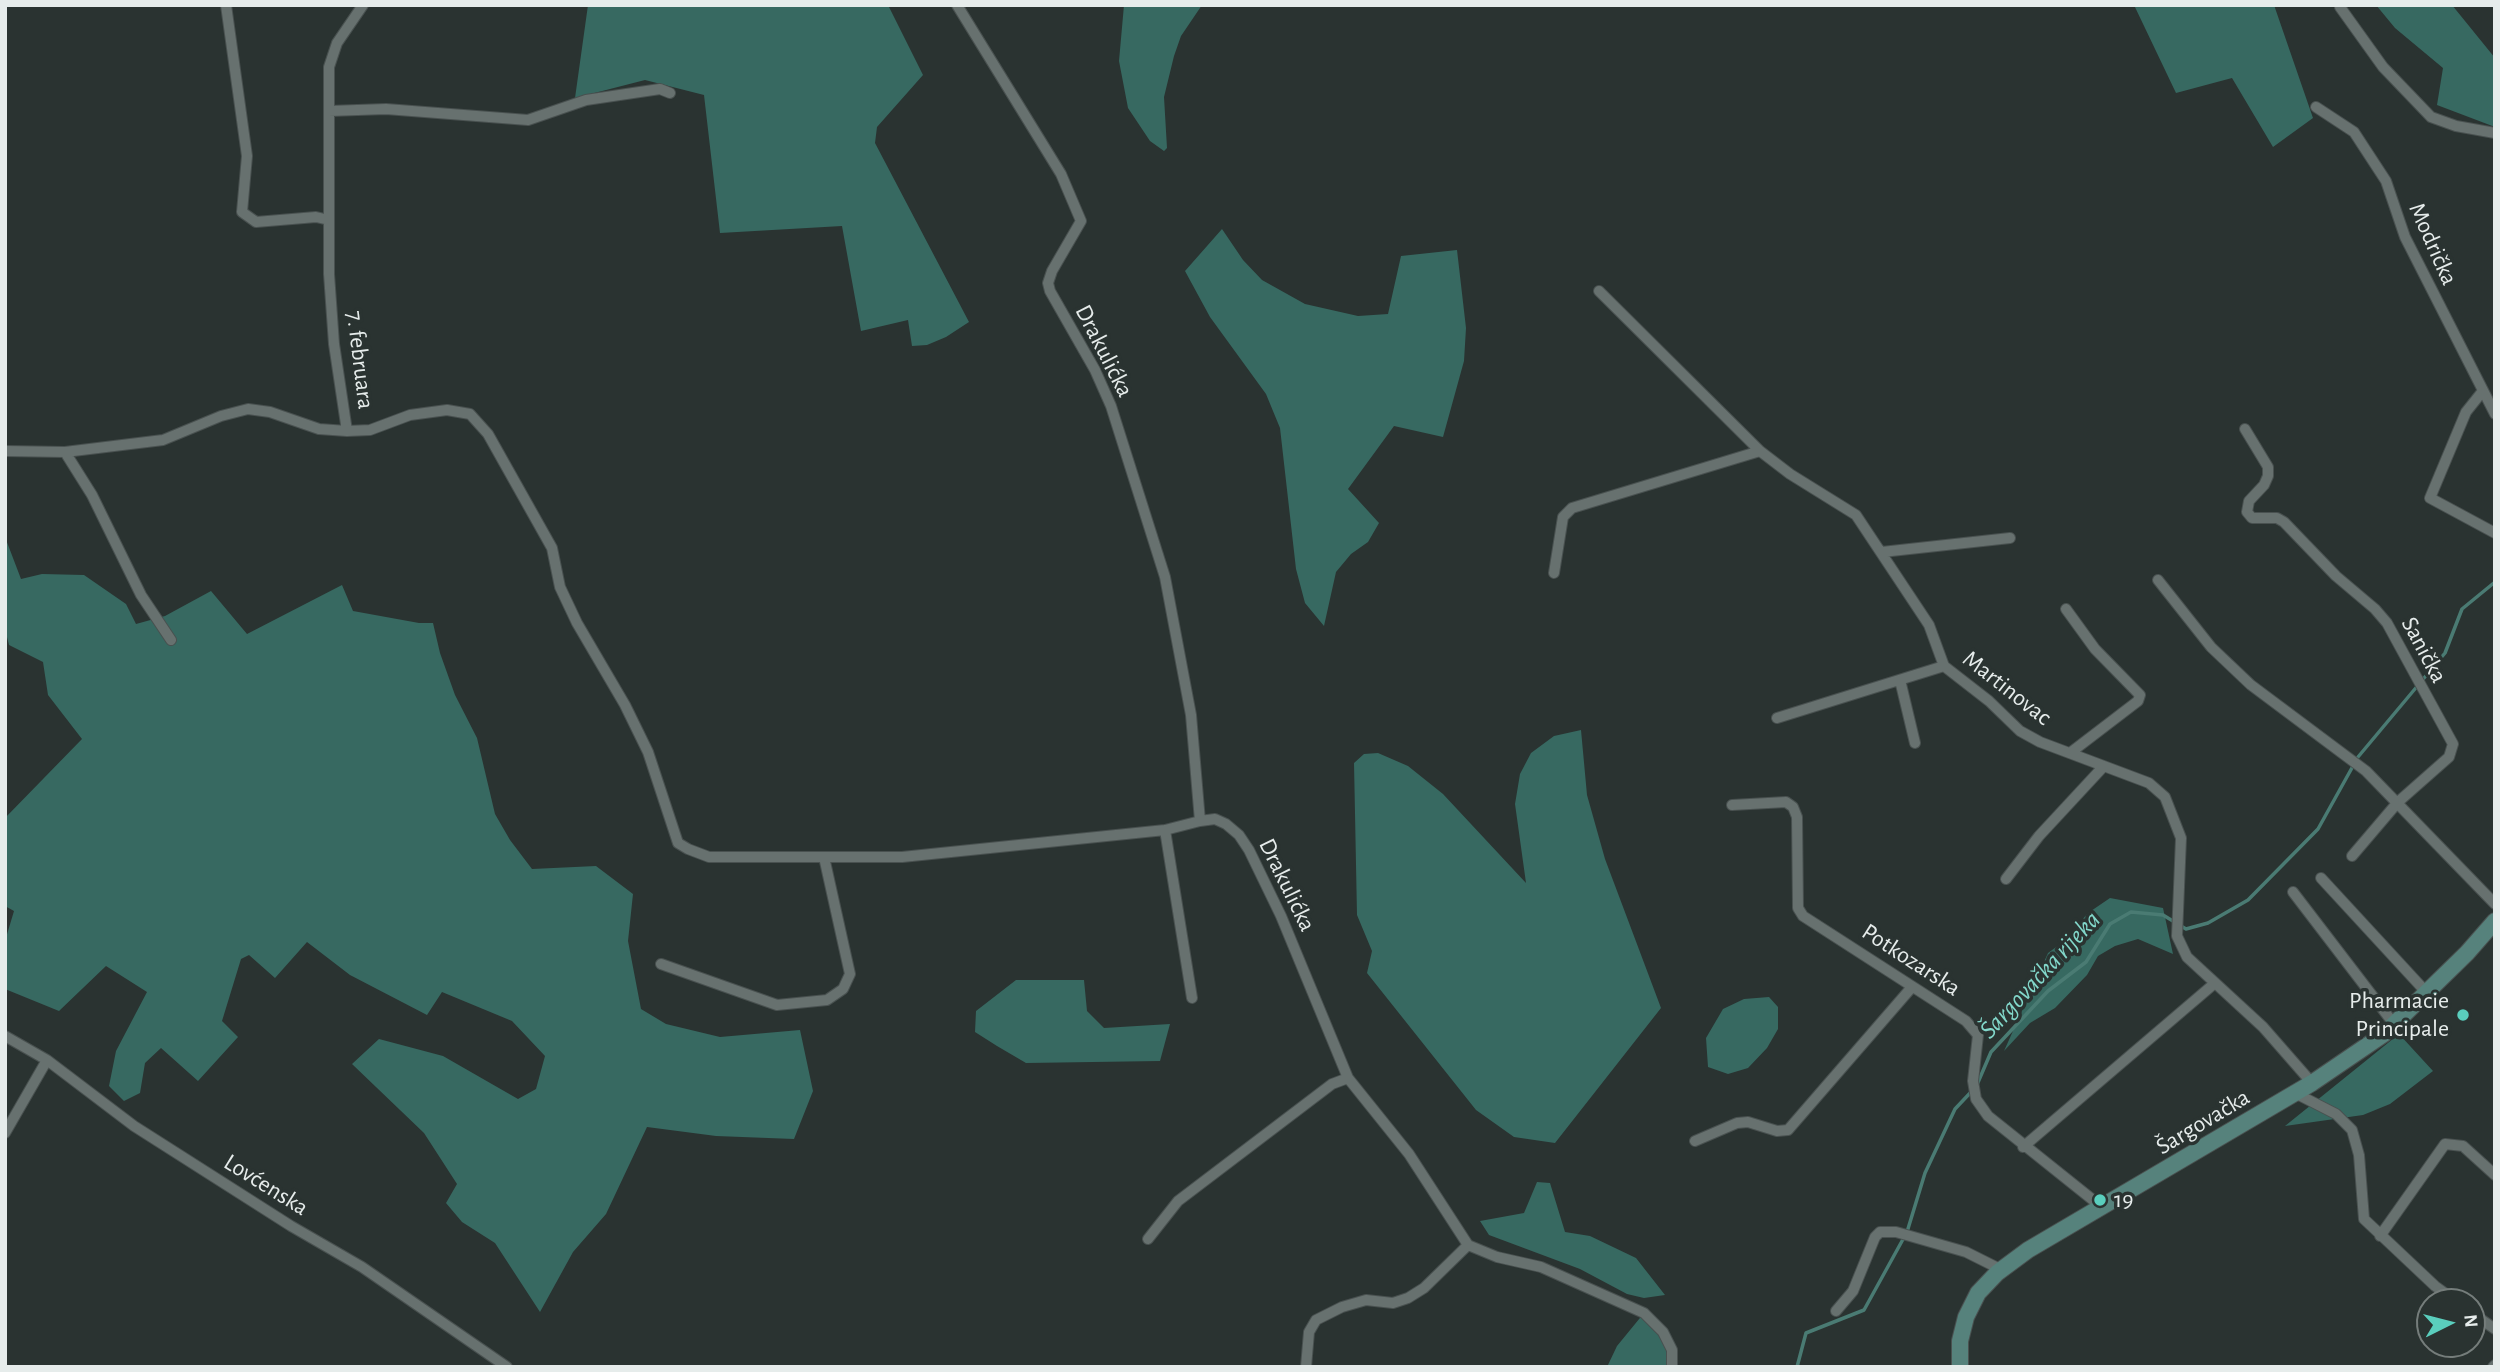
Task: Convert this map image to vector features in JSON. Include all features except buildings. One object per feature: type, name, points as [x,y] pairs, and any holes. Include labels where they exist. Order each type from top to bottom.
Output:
[{"type":"street","points":[[226,5],[247,156],[242,212],[256,222],[316,216],[329,220]]},
{"type":"street","name":"7. februara","points":[[5,451],[65,452],[163,440],[221,416],[248,409],[270,412],[318,429],[347,430],[334,344],[329,220],[329,67],[333,54],[363,5]]},
{"type":"street","name":"Drakulićka","points":[[957,5],[1061,174],[1081,221],[1052,271],[1048,283],[1095,370],[1111,406],[1165,577],[1191,715],[1200,821],[1215,820],[1226,824],[1239,835],[1249,850],[1281,916],[1348,1078],[1409,1154],[1468,1245]]},
{"type":"street","points":[[2340,7],[2383,68],[2431,117],[2495,133]]},
{"type":"street","points":[[329,111],[386,109],[528,120],[595,98],[660,89],[670,93]]},
{"type":"street","name":"Modrička","points":[[2316,107],[2354,132],[2386,181],[2405,237],[2495,414]]},
{"type":"street","name":"Martinovac","points":[[1599,290],[1760,451],[1790,474],[1856,515],[1929,625],[1944,666],[1989,701],[2020,731],[2149,783],[2165,797],[2181,838],[2182,861],[2176,936],[2187,957],[2263,1027],[2312,1083]]},
{"type":"street","points":[[2482,392],[2466,412],[2430,498],[2495,533]]},
{"type":"street","points":[[347,430],[370,430],[410,415],[447,410],[470,414],[488,434],[552,548],[561,587],[577,623],[625,705],[648,752],[678,842],[709,857],[902,857],[1165,830],[1200,821]]},
{"type":"street","name":"Sanička","points":[[2245,429],[2268,467],[2264,485],[2249,501],[2247,512],[2252,518],[2277,518],[2289,527],[2336,576],[2375,609],[2387,623],[2414,677],[2451,738],[2452,751],[2398,802],[2352,856]]},
{"type":"street","points":[[1554,573],[1563,517],[1572,508],[1760,451]]},
{"type":"street","points":[[65,452],[92,495],[141,595],[171,640]]},
{"type":"street","points":[[1882,552],[2010,538]]},
{"type":"street","points":[[2158,580],[2211,647],[2250,685],[2366,771],[2495,904]]},
{"type":"street","points":[[2066,609],[2095,649],[2140,695],[2138,701],[2070,753]]},
{"type":"street","points":[[1777,719],[1944,666]]},
{"type":"street","points":[[1900,680],[1915,743]]},
{"type":"street","points":[[2006,879],[2039,836],[2103,766]]},
{"type":"street","name":"Potkozarska","points":[[1732,805],[1786,802],[1793,807],[1797,817],[1798,908],[1803,916],[1966,1021],[1978,1035],[1973,1081],[1976,1099],[1988,1116],[2023,1147],[2103,1208]]},
{"type":"street","points":[[1165,830],[1192,998]]},
{"type":"street","points":[[661,964],[777,1005],[827,1000],[843,989],[850,974],[824,857]]},
{"type":"street","points":[[2321,878],[2427,993]]},
{"type":"street","points":[[2293,892],[2394,1024]]},
{"type":"street","name":"Šargovačka","points":[[1960,1367],[1960,1341],[1966,1317],[1978,1293],[2002,1270],[2028,1250],[2312,1083],[2394,1024],[2495,920]]},
{"type":"street","points":[[2023,1147],[2215,983]]},
{"type":"street","points":[[1695,1141],[1737,1123],[1748,1122],[1777,1131],[1788,1130],[1912,987]]},
{"type":"street","name":"Lovćenska","points":[[5,1036],[47,1060],[134,1126],[362,1267],[507,1367]]},
{"type":"street","points":[[5,1133],[47,1060]]},
{"type":"street","points":[[1148,1240],[1178,1201],[1332,1084],[1348,1078]]},
{"type":"street","points":[[2295,1093],[2336,1114],[2351,1130],[2359,1155],[2364,1219],[2441,1288]]},
{"type":"street","points":[[2380,1236],[2445,1144],[2463,1146],[2495,1175]]},
{"type":"street","points":[[1836,1311],[1858,1281],[1875,1237],[1880,1232],[1896,1231],[1965,1252],[2002,1270]]},
{"type":"street","points":[[1306,1367],[1309,1332],[1316,1320],[1342,1307],[1366,1300],[1393,1303],[1408,1298],[1424,1288],[1468,1245],[1497,1257],[1541,1267],[1644,1313],[1663,1332],[1672,1350],[1672,1367]]},
{"type":"green space","points":[[588,5],[888,5],[923,75],[877,127],[875,143],[969,322],[946,337],[927,345],[912,346],[908,320],[861,331],[842,226],[720,233],[704,95],[645,80],[575,98]]},
{"type":"green space","points":[[1124,5],[1202,5],[1181,36],[1174,56],[1164,97],[1167,148],[1164,151],[1150,141],[1128,108],[1119,61]]},
{"type":"green space","points":[[2134,5],[2274,5],[2313,118],[2273,147],[2232,78],[2176,93]]},
{"type":"green space","points":[[2376,5],[2452,5],[2495,58],[2495,127],[2437,105],[2443,68],[2395,28]]},
{"type":"green space","points":[[1222,229],[1243,260],[1262,280],[1305,304],[1358,316],[1388,314],[1401,256],[1457,250],[1466,328],[1464,361],[1443,437],[1394,426],[1348,489],[1379,523],[1368,542],[1351,554],[1336,572],[1324,626],[1305,603],[1296,569],[1280,428],[1266,394],[1210,317],[1185,271]]},
{"type":"green space","points":[[5,537],[21,579],[42,574],[84,575],[126,604],[136,624],[165,616],[211,591],[247,634],[342,585],[353,611],[433,623],[455,695],[477,738],[495,814],[510,840],[532,869],[596,866],[633,894],[628,941],[641,1009],[666,1024],[720,1037],[800,1030],[813,1091],[794,1139],[716,1136],[647,1127],[606,1214],[573,1252],[540,1312],[495,1243],[462,1222],[446,1203],[457,1184],[424,1133],[352,1064],[379,1039],[443,1056],[518,1099],[536,1089],[545,1056],[512,1021],[442,992],[427,1015],[350,975],[307,942],[275,978],[249,955],[241,959],[222,1021],[238,1037],[198,1081],[161,1048],[145,1063],[140,1093],[124,1101],[109,1086],[116,1051],[147,992],[106,966],[59,1011],[5,989],[5,941],[14,911],[5,906],[5,818],[82,739],[48,695],[43,662],[9,645],[5,629]]},
{"type":"green space","points":[[1581,730],[1587,795],[1605,859],[1661,1008],[1555,1143],[1514,1137],[1476,1110],[1367,973],[1372,951],[1357,915],[1354,763],[1364,754],[1378,753],[1408,766],[1443,794],[1526,883],[1515,804],[1520,774],[1531,753],[1554,736]]},
{"type":"green space","points":[[2110,898],[2163,908],[2173,954],[2138,939],[2115,946],[2098,956],[2087,975],[2055,1008],[2030,1023],[2004,1051],[2048,953],[2063,942],[2088,913]]},
{"type":"green space","points":[[1016,980],[1084,980],[1087,1011],[1104,1028],[1170,1024],[1160,1061],[1026,1063],[975,1032],[976,1011]]},
{"type":"green space","points":[[1769,997],[1778,1007],[1778,1029],[1767,1048],[1748,1068],[1728,1074],[1708,1067],[1706,1038],[1723,1009],[1744,999]]},
{"type":"green space","points":[[2399,1034],[2433,1071],[2390,1104],[2363,1115],[2285,1126]]},
{"type":"green space","points":[[1537,1182],[1550,1183],[1565,1232],[1590,1236],[1636,1258],[1665,1295],[1644,1298],[1627,1294],[1580,1269],[1489,1235],[1480,1221],[1524,1213]]},
{"type":"green space","points":[[1644,1313],[1663,1332],[1672,1367],[1607,1367],[1617,1346]]},
{"type":"waterway","name":"Šargovačka rijeka","points":[[1976,1087],[1991,1052],[2048,991],[2086,962],[2110,924],[2131,912],[2163,915],[2186,929],[2208,923],[2248,900],[2318,829],[2358,757],[2445,653],[2462,609],[2495,582]]},
{"type":"waterway","name":"Šargovačka rijeka","points":[[1797,1367],[1806,1333],[1864,1310],[1907,1232],[1925,1173],[1955,1109],[1971,1092]]},
{"type":"place","name":"Pharmacie Principale","points":[[2463,1015]]},
{"type":"place","name":"19","points":[[2100,1200]]}]
